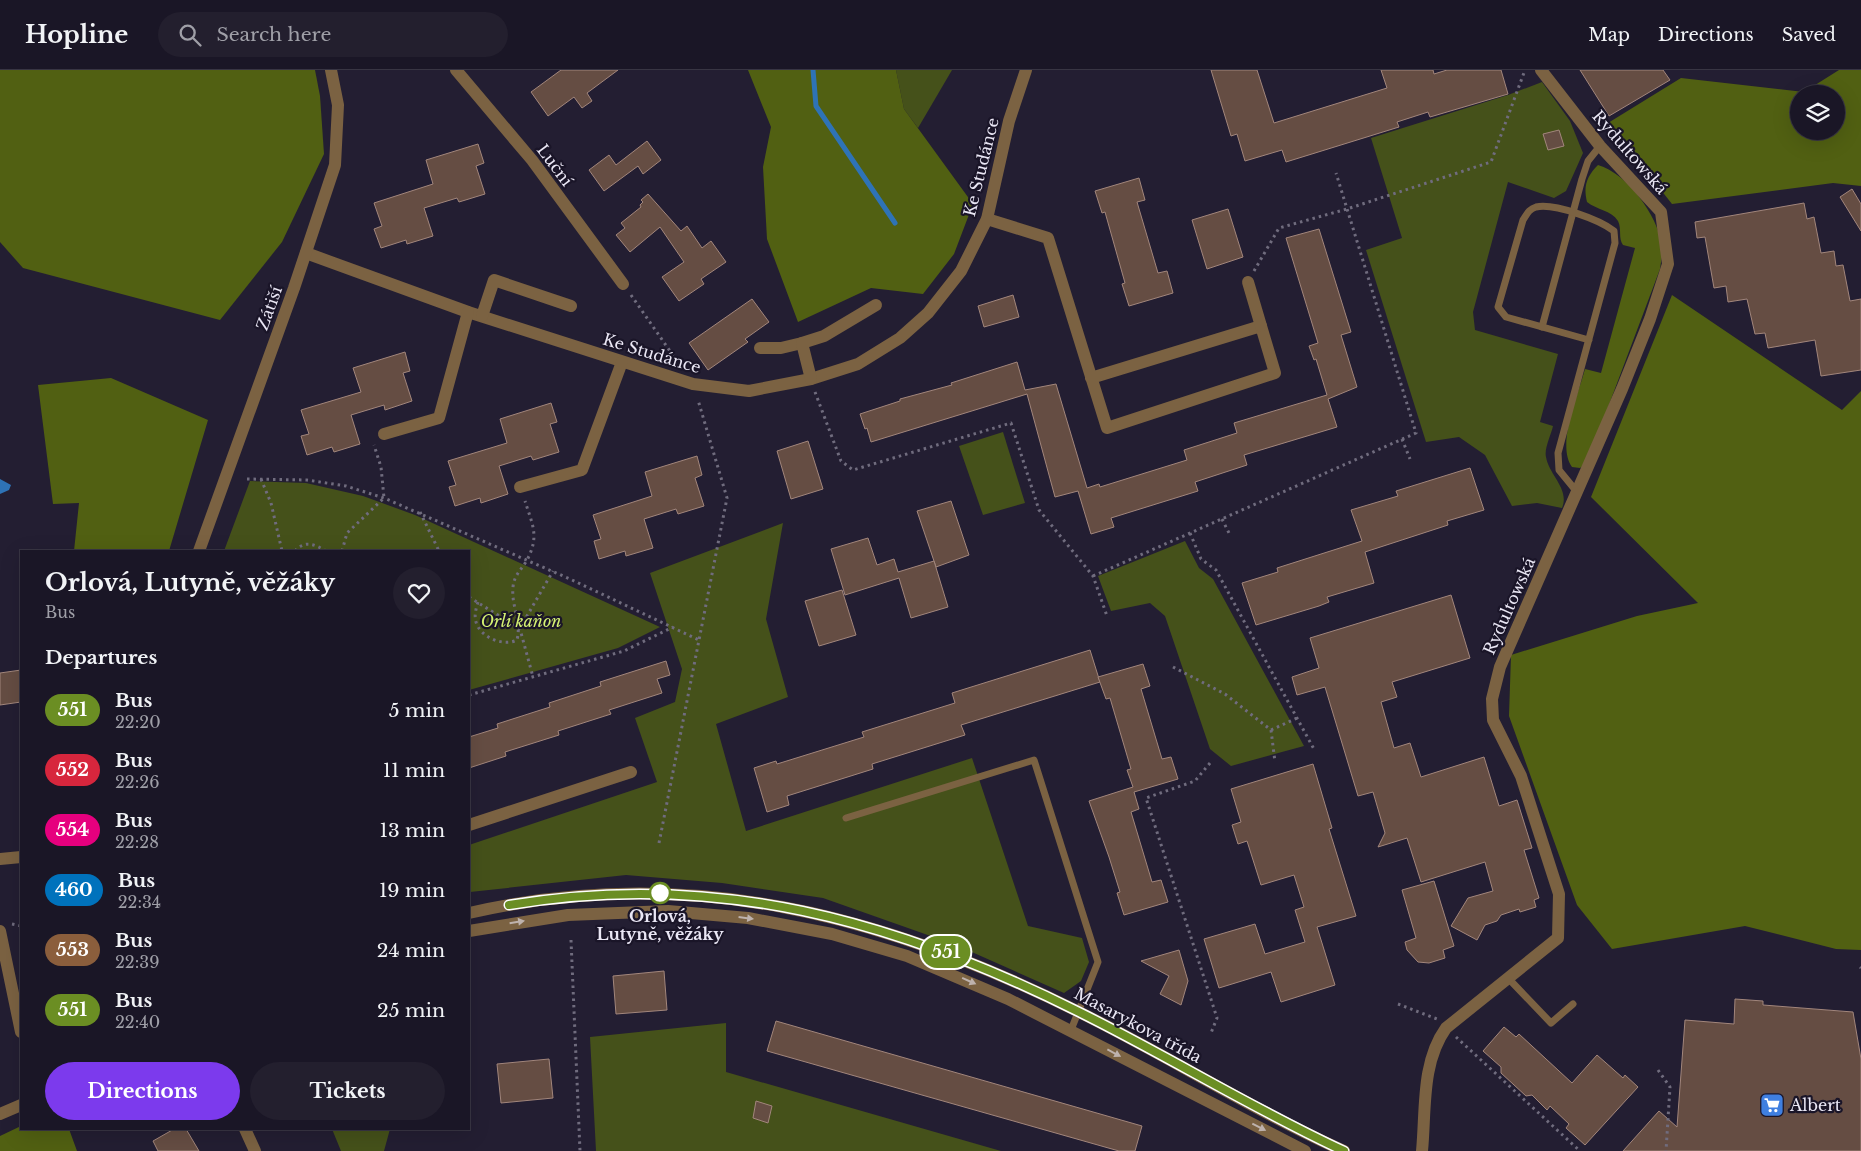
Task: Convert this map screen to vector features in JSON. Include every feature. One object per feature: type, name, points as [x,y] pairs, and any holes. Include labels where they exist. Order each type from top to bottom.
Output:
[{"type":"street","name":"Zátiší","points":[[199,550],[306,253],[335,165],[338,105],[331,70]]},
{"type":"street","name":"Luční","points":[[456,70],[532,160],[623,284]]},
{"type":"street","name":"Ke Studánce","points":[[306,253],[468,312],[693,384],[749,391],[811,379],[858,364],[900,338],[928,313],[961,271],[987,219],[1009,121],[1026,70]]},
{"type":"street","name":"Rydultowská","points":[[1422,1151],[1429,1060],[1436,1042],[1446,1028],[1558,938],[1559,894],[1522,776],[1493,720],[1492,699],[1500,667],[1622,389],[1650,319],[1668,264],[1661,212],[1600,146],[1541,70]]},
{"type":"street","points":[[987,219],[1048,238],[1107,428],[1275,373],[1248,282]]},
{"type":"street","points":[[482,316],[494,280],[570,306]]},
{"type":"street","points":[[760,348],[781,348],[824,336],[876,305]]},
{"type":"street","points":[[384,434],[439,418],[468,312]]},
{"type":"street","points":[[1091,378],[1261,326]]},
{"type":"street","points":[[802,343],[811,379]]},
{"type":"street","points":[[520,487],[582,470],[622,362]]},
{"type":"street","points":[[470,825],[631,772]]},
{"type":"street","points":[[0,859],[20,857]]},
{"type":"street","name":"Masarykova třída","points":[[470,913],[524,903],[618,893],[686,894],[773,904],[826,915],[923,944],[974,963],[1078,1012],[1344,1151]]},
{"type":"street","points":[[470,931],[552,916],[627,911],[668,911],[770,921],[832,934],[907,956],[961,978],[1070,1030],[1305,1151]]},
{"type":"street","points":[[0,931],[20,1027]]},
{"type":"street","points":[[0,1114],[20,1104]]},
{"type":"street","points":[[245,1130],[255,1151]]},
{"type":"lane","points":[[1542,327],[1588,161],[1600,146]]},
{"type":"lane","points":[[1576,492],[1559,470],[1558,453],[1615,243],[1614,231],[1607,225],[1583,217],[1574,211],[1538,206],[1530,209],[1523,220],[1498,307],[1506,316],[1588,340]]},
{"type":"lane","points":[[846,818],[1034,760],[1098,962],[1070,1030]]},
{"type":"lane","points":[[1508,978],[1552,1023],[1573,1004]]},
{"type":"path","points":[[1248,282],[1279,228],[1347,209],[1491,162],[1525,70]]},
{"type":"path","points":[[1093,576],[1416,433],[1336,173]]},
{"type":"path","points":[[623,284],[693,384],[727,498],[659,843]]},
{"type":"path","points":[[811,379],[841,461],[853,470],[1011,423],[1039,510],[1093,576],[1107,616]]},
{"type":"path","points":[[384,434],[372,438],[381,467],[384,498]]},
{"type":"path","points":[[1402,439],[1410,459]]},
{"type":"path","points":[[247,479],[307,480],[346,486],[384,498],[553,571],[699,640]]},
{"type":"path","points":[[261,479],[271,503],[282,550]]},
{"type":"path","points":[[520,487],[536,536],[527,560],[518,572],[513,588],[520,629],[533,677]]},
{"type":"path","points":[[342,550],[347,533],[384,498]]},
{"type":"path","points":[[419,512],[438,550]]},
{"type":"path","points":[[1222,519],[1230,535]]},
{"type":"path","points":[[1190,533],[1201,559],[1216,570],[1315,751]]},
{"type":"path","points":[[296,550],[303,544],[310,543],[324,550]]},
{"type":"path","points":[[478,602],[475,622],[479,629],[487,636],[500,642],[512,643],[517,640],[520,629],[553,571]]},
{"type":"path","points":[[470,598],[520,629]]},
{"type":"path","points":[[470,695],[624,651],[673,627]]},
{"type":"path","points":[[1174,667],[1225,694],[1272,730],[1275,762]]},
{"type":"path","points":[[1272,730],[1297,718]]},
{"type":"path","points":[[1210,763],[1195,781],[1146,798],[1217,1018],[1211,1033]]},
{"type":"path","points":[[571,940],[580,1151]]},
{"type":"path","points":[[1398,1004],[1434,1016],[1580,1151]]},
{"type":"path","points":[[1658,1070],[1670,1087],[1666,1151]]},
{"type":"green space","points":[[0,70],[315,70],[320,96],[324,154],[282,242],[220,320],[23,268],[0,242]]},
{"type":"green space","points":[[748,70],[896,70],[904,109],[973,204],[954,254],[923,294],[871,288],[798,322],[767,239],[763,167],[771,127]]},
{"type":"green space","points":[[896,70],[952,70],[918,128],[904,109]]},
{"type":"green space","points":[[1839,70],[1861,70],[1861,186],[1833,183],[1672,204],[1608,123],[1681,78],[1790,90],[1790,140],[1845,140],[1845,85],[1815,85]]},
{"type":"green space","points":[[1542,82],[1570,121],[1583,153],[1566,191],[1554,198],[1508,182],[1473,312],[1475,330],[1558,354],[1540,422],[1553,426],[1546,457],[1561,488],[1564,501],[1562,508],[1537,503],[1512,506],[1485,455],[1459,437],[1426,442],[1366,250],[1402,238],[1371,138],[1508,95]]},
{"type":"green space","points":[[1598,165],[1620,177],[1639,197],[1654,221],[1659,233],[1662,251],[1660,269],[1587,463],[1580,468],[1572,467],[1568,458],[1566,446],[1570,419],[1585,369],[1601,373],[1635,248],[1623,245],[1619,224],[1615,217],[1587,202],[1585,191],[1587,182],[1591,173]]},
{"type":"green space","points":[[1672,295],[1842,410],[1861,391],[1861,950],[1836,949],[1745,926],[1612,949],[1577,905],[1509,716],[1511,655],[1637,616],[1698,603],[1591,497]]},
{"type":"green space","points":[[111,378],[208,420],[169,550],[74,550],[79,503],[53,504],[38,385]]},
{"type":"green space","points":[[1003,432],[1025,503],[983,515],[959,446]]},
{"type":"green space","name":"Orlí kaňon","points":[[250,481],[306,483],[363,496],[415,515],[660,627],[618,648],[470,690],[470,550],[224,550]]},
{"type":"green space","points":[[783,523],[766,619],[788,697],[716,724],[746,831],[972,758],[1028,926],[1082,938],[1089,962],[1081,981],[1064,993],[956,945],[823,898],[722,883],[626,875],[470,892],[470,845],[657,782],[635,718],[675,702],[682,669],[650,573]]},
{"type":"green space","points":[[1185,541],[1199,568],[1213,579],[1304,746],[1231,766],[1210,749],[1165,616],[1150,603],[1111,611],[1098,576]]},
{"type":"green space","points":[[726,1023],[726,1072],[1001,1151],[596,1151],[590,1037]]},
{"type":"green space","points":[[20,1126],[20,1130],[69,1130],[77,1151],[0,1151],[0,1136]]},
{"type":"green space","points":[[332,1130],[390,1130],[384,1151],[341,1151]]},
{"type":"water","points":[[0,479],[11,485],[9,490],[0,494]]},
{"type":"building","points":[[561,70],[618,70],[587,93],[592,101],[582,108],[574,97],[548,116],[531,92]]},
{"type":"building","points":[[1211,70],[1257,70],[1274,123],[1387,88],[1381,70],[1433,70],[1434,74],[1447,70],[1501,70],[1508,94],[1430,117],[1428,112],[1397,122],[1399,127],[1286,162],[1282,150],[1245,161],[1237,134],[1231,136]]},
{"type":"building","points":[[1580,70],[1663,70],[1670,80],[1609,116]]},
{"type":"building","points":[[1559,130],[1564,146],[1548,150],[1543,134]]},
{"type":"building","points":[[647,141],[661,160],[643,174],[638,166],[604,191],[589,170],[609,155],[616,165]]},
{"type":"building","points":[[478,144],[484,163],[476,166],[485,194],[459,202],[457,198],[424,208],[433,236],[407,244],[406,240],[381,248],[374,229],[382,226],[374,203],[433,184],[426,160]]},
{"type":"building","points":[[1139,178],[1145,200],[1137,202],[1158,273],[1167,271],[1173,293],[1129,306],[1122,284],[1125,283],[1105,212],[1102,213],[1095,191]]},
{"type":"building","points":[[1852,189],[1861,204],[1861,231],[1840,197]]},
{"type":"building","points":[[648,194],[681,231],[687,226],[702,248],[711,241],[726,262],[701,279],[704,284],[679,301],[662,277],[684,262],[660,227],[630,252],[616,235],[625,228],[621,223],[641,207],[640,205],[643,202],[641,200]]},
{"type":"building","points":[[1804,203],[1807,219],[1814,217],[1821,253],[1834,251],[1836,266],[1843,265],[1850,301],[1861,299],[1861,370],[1821,376],[1815,340],[1768,348],[1765,333],[1755,334],[1747,299],[1728,302],[1726,286],[1714,288],[1705,237],[1697,238],[1695,222]]},
{"type":"building","points":[[1228,209],[1243,257],[1207,269],[1192,220]]},
{"type":"building","points":[[1319,229],[1351,332],[1341,335],[1357,387],[1328,399],[1337,427],[1244,455],[1247,465],[1195,482],[1198,491],[1111,518],[1114,527],[1091,534],[1078,491],[1055,497],[1027,394],[871,442],[867,428],[865,429],[860,414],[900,401],[900,399],[952,385],[951,383],[1017,362],[1025,390],[1056,384],[1087,488],[1099,484],[1100,487],[1187,460],[1184,450],[1237,433],[1234,423],[1327,395],[1316,359],[1314,360],[1309,346],[1318,343],[1286,238]]},
{"type":"building","points":[[1013,295],[1019,317],[984,327],[978,306]]},
{"type":"building","points":[[752,299],[769,322],[745,339],[748,342],[708,370],[689,343]]},
{"type":"building","points":[[405,352],[410,371],[403,373],[412,401],[385,410],[384,405],[351,415],[360,444],[334,452],[332,447],[307,455],[301,436],[309,434],[301,410],[361,392],[353,368]]},
{"type":"building","points":[[551,403],[557,422],[550,424],[559,452],[533,460],[531,456],[499,466],[508,494],[481,503],[480,498],[455,506],[449,487],[456,485],[448,461],[507,443],[500,419]]},
{"type":"building","points":[[808,441],[823,489],[791,499],[777,451]]},
{"type":"building","points":[[697,456],[702,475],[695,478],[704,506],[678,514],[676,509],[644,519],[653,548],[626,556],[625,551],[599,559],[594,541],[601,539],[593,515],[652,496],[645,472]]},
{"type":"building","points":[[1470,468],[1484,510],[1447,521],[1448,525],[1365,552],[1374,583],[1327,597],[1329,602],[1319,606],[1256,625],[1242,583],[1278,572],[1277,568],[1362,541],[1351,510],[1398,496],[1396,491]]},
{"type":"building","points":[[951,501],[969,555],[936,567],[917,511]]},
{"type":"building","points":[[868,538],[877,565],[894,559],[898,572],[934,561],[948,607],[911,618],[899,578],[845,595],[831,549]]},
{"type":"building","points":[[842,590],[856,635],[819,646],[805,601]]},
{"type":"building","points":[[1451,595],[1470,658],[1392,682],[1397,697],[1381,702],[1394,748],[1410,743],[1421,777],[1484,757],[1499,806],[1517,800],[1532,848],[1524,850],[1539,898],[1534,900],[1536,907],[1520,912],[1519,909],[1501,915],[1497,921],[1485,925],[1477,940],[1451,926],[1468,898],[1493,891],[1485,862],[1421,882],[1407,838],[1378,847],[1385,833],[1373,792],[1358,796],[1325,687],[1297,695],[1292,677],[1319,668],[1310,638]]},
{"type":"building","points":[[1090,650],[1100,682],[961,725],[965,735],[872,764],[873,769],[787,796],[789,805],[767,812],[754,768],[776,761],[777,764],[864,737],[862,732],[955,703],[952,693]]},
{"type":"building","points":[[666,661],[670,675],[657,679],[662,693],[609,710],[611,714],[558,731],[559,735],[505,752],[506,756],[470,768],[470,737],[498,728],[497,724],[550,707],[549,703],[601,686],[600,682]]},
{"type":"building","points":[[1143,664],[1150,686],[1141,689],[1162,759],[1171,757],[1178,779],[1134,792],[1139,809],[1131,812],[1152,882],[1161,880],[1168,902],[1124,915],[1117,893],[1120,892],[1089,801],[1133,787],[1127,770],[1131,769],[1110,698],[1106,699],[1098,677]]},
{"type":"building","points":[[20,670],[20,702],[0,705],[0,673]]},
{"type":"building","points":[[1313,764],[1332,828],[1329,829],[1356,916],[1317,927],[1335,985],[1281,1002],[1271,972],[1219,988],[1204,939],[1255,924],[1265,954],[1305,942],[1295,910],[1304,907],[1294,875],[1261,885],[1247,841],[1238,844],[1232,825],[1241,822],[1231,789]]},
{"type":"building","points":[[1434,881],[1454,946],[1443,950],[1445,958],[1429,963],[1418,962],[1407,950],[1405,942],[1416,938],[1402,890]]},
{"type":"building","points":[[1179,950],[1188,981],[1181,1005],[1160,994],[1169,976],[1141,961]]},
{"type":"building","points":[[664,971],[667,1010],[616,1014],[613,976]]},
{"type":"building","points":[[1735,999],[1763,1001],[1763,1005],[1853,1012],[1861,1059],[1861,1151],[1623,1151],[1659,1111],[1677,1127],[1685,1020],[1734,1024]]},
{"type":"building","points":[[776,1021],[1142,1126],[1135,1151],[1119,1151],[767,1051]]},
{"type":"building","points":[[1504,1027],[1516,1037],[1519,1034],[1572,1083],[1597,1055],[1623,1078],[1625,1075],[1638,1087],[1585,1145],[1566,1128],[1569,1124],[1550,1106],[1547,1110],[1532,1095],[1526,1096],[1501,1073],[1501,1067],[1483,1051]]},
{"type":"building","points":[[549,1059],[553,1098],[501,1103],[497,1064]]},
{"type":"building","points":[[756,1101],[772,1106],[768,1123],[753,1118]]},
{"type":"building","points":[[172,1130],[187,1130],[199,1151],[158,1151],[153,1141]]},
{"type":"waterway","points":[[813,70],[816,106],[895,223]]},
{"type":"bus line","name":"551","points":[[509,905],[618,893],[686,894],[773,904],[826,915],[887,932],[974,963],[1061,1003],[1344,1151]]},
{"type":"place","name":"Orlová, Lutyně, věžáky","points":[[660,893]]},
{"type":"place","name":"Albert","points":[[1772,1105]]}]
